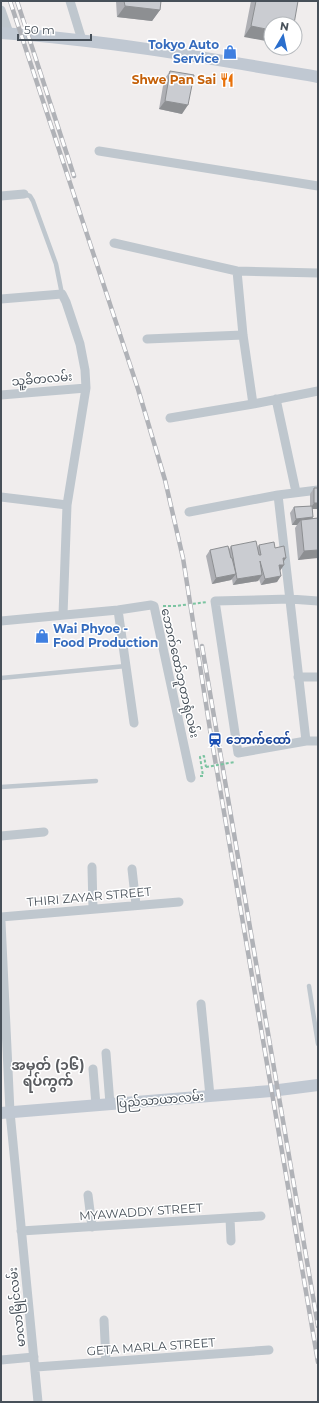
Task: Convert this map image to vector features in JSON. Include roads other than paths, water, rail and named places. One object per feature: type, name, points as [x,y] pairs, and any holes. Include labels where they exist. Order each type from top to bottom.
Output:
[{"type":"main road","points":[[5,33],[82,40],[156,50],[318,78]]},
{"type":"main road","name":"ပြည်သာယာလမ်း","points":[[6,1113],[271,1091],[318,1085]]},
{"type":"street","points":[[70,1],[82,40]]},
{"type":"street","points":[[1,10],[5,33]]},
{"type":"street","points":[[99,151],[318,186]]},
{"type":"street","points":[[1,196],[24,194]]},
{"type":"street","points":[[114,243],[237,271],[318,273]]},
{"type":"street","points":[[237,271],[243,335],[253,404]]},
{"type":"street","points":[[1,299],[62,294],[80,344],[85,370],[86,388],[67,505],[63,615]]},
{"type":"street","points":[[147,339],[243,335]]},
{"type":"street","name":"သူ့ခိတလမ်း","points":[[1,395],[86,388]]},
{"type":"street","points":[[170,418],[318,391]]},
{"type":"street","points":[[276,399],[296,492]]},
{"type":"street","points":[[189,512],[278,495],[318,490]]},
{"type":"street","points":[[278,495],[306,741]]},
{"type":"street","points":[[1,497],[67,505]]},
{"type":"street","points":[[318,601],[290,599],[215,601],[236,757],[306,741],[318,741]]},
{"type":"street","name":"ဘောက်ထော်ဘူတာရုံလမ်း","points":[[1,621],[118,610],[151,605],[154,606],[191,778]]},
{"type":"street","points":[[118,610],[134,722]]},
{"type":"street","points":[[298,677],[318,677]]},
{"type":"street","points":[[1,836],[44,832]]},
{"type":"street","points":[[92,867],[93,909]]},
{"type":"street","points":[[132,869],[136,905]]},
{"type":"street","name":"THIRI ZAYAR STREET","points":[[1,918],[179,902]]},
{"type":"street","name":"မာလာမြိုင်လမ်း","points":[[1,922],[6,1113],[21,1231],[36,1368],[38,1402]]},
{"type":"street","points":[[201,1004],[210,1096]]},
{"type":"street","points":[[106,1053],[110,1104]]},
{"type":"street","points":[[93,1069],[96,1105]]},
{"type":"street","points":[[88,1195],[92,1227]]},
{"type":"street","name":"MYAWADDY STREET","points":[[21,1231],[261,1216]]},
{"type":"street","points":[[230,1218],[231,1241]]},
{"type":"street","points":[[104,1320],[106,1362]]},
{"type":"street","name":"GETA MARLA STREET","points":[[36,1368],[269,1350]]},
{"type":"street","points":[[1,1360],[34,1357]]},
{"type":"lane","points":[[24,194],[30,196],[33,201],[56,264],[62,294]]},
{"type":"lane","points":[[1,678],[126,666]]},
{"type":"lane","points":[[1,787],[96,780]]},
{"type":"lane","points":[[309,986],[318,1044]]},
{"type":"railway","points":[[10,1],[138,389],[165,480],[183,558],[211,736],[318,1362]]},
{"type":"railway","points":[[17,1],[74,176]]},
{"type":"railway","points":[[202,646],[318,1326]]},
{"type":"place","name":"Tokyo Auto Service","points":[[230,52]]},
{"type":"place","name":"Shwe Pan Sai","points":[[227,80]]},
{"type":"place","name":"Wai Phyoe - Food Production","points":[[42,636]]},
{"type":"place","name":"ဘောက်ထော်","points":[[215,740]]},
{"type":"district","name":"အမှတ် (၁၆) ရပ်ကွက်","points":[[48,1074]]}]
